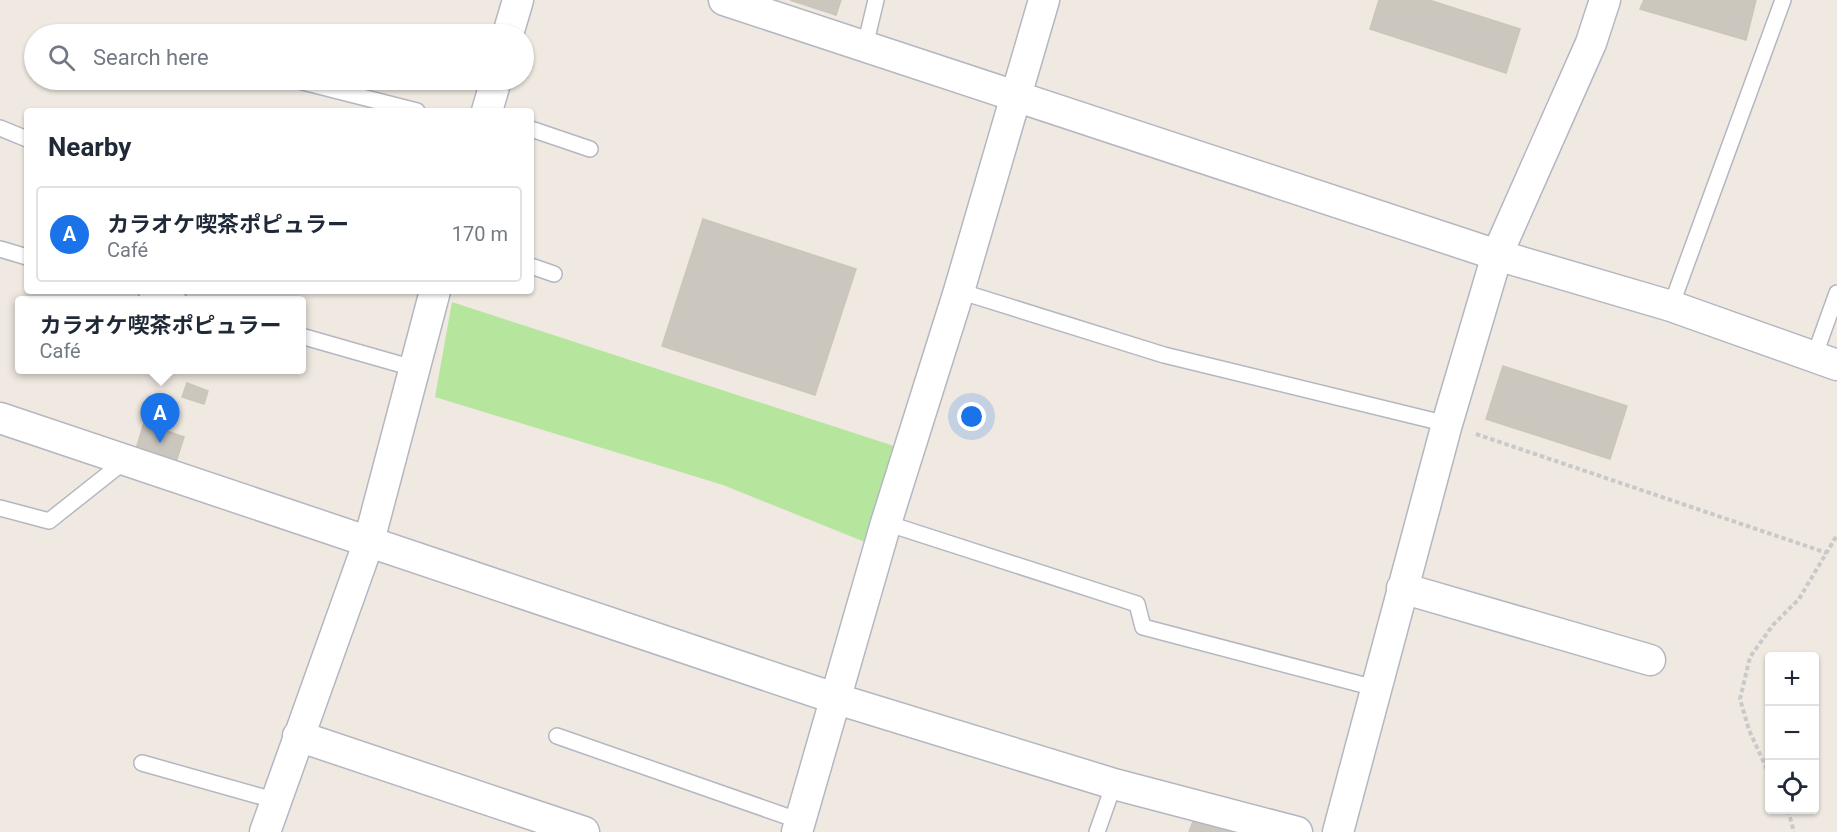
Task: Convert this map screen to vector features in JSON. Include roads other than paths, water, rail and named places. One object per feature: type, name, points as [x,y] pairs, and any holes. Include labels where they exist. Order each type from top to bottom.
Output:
[{"type":"street","points":[[511,24],[518,0]]},
{"type":"street","points":[[724,0],[1497,255],[1671,306],[1825,361]]},
{"type":"street","points":[[799,826],[886,523],[960,291],[1044,0]]},
{"type":"street","points":[[1338,832],[1447,424],[1497,255],[1591,43],[1605,0]]},
{"type":"street","points":[[489,108],[493,90]]},
{"type":"street","points":[[264,832],[369,541],[434,294]]},
{"type":"street","points":[[0,418],[837,699],[1114,784],[1298,832]]},
{"type":"street","points":[[1402,588],[1650,660]]},
{"type":"street","points":[[298,736],[584,832]]},
{"type":"lane","points":[[865,46],[876,0]]},
{"type":"lane","points":[[1671,306],[1783,0]]},
{"type":"lane","points":[[334,90],[405,108]]},
{"type":"lane","points":[[0,128],[24,138]]},
{"type":"lane","points":[[534,130],[590,149]]},
{"type":"lane","points":[[0,249],[24,256]]},
{"type":"lane","points":[[534,267],[554,274]]},
{"type":"lane","points":[[960,291],[1164,355],[1447,424]]},
{"type":"lane","points":[[1825,361],[1837,293]]},
{"type":"lane","points":[[306,337],[413,368]]},
{"type":"lane","points":[[0,508],[49,521],[126,460]]},
{"type":"lane","points":[[886,523],[1137,604],[1143,627],[1375,688]]},
{"type":"lane","points":[[557,736],[799,826]]},
{"type":"lane","points":[[142,763],[277,801]]},
{"type":"lane","points":[[1097,832],[1114,784]]},
{"type":"place","name":"カラオケ喫茶ポピュラー","points":[[160,443]]}]
